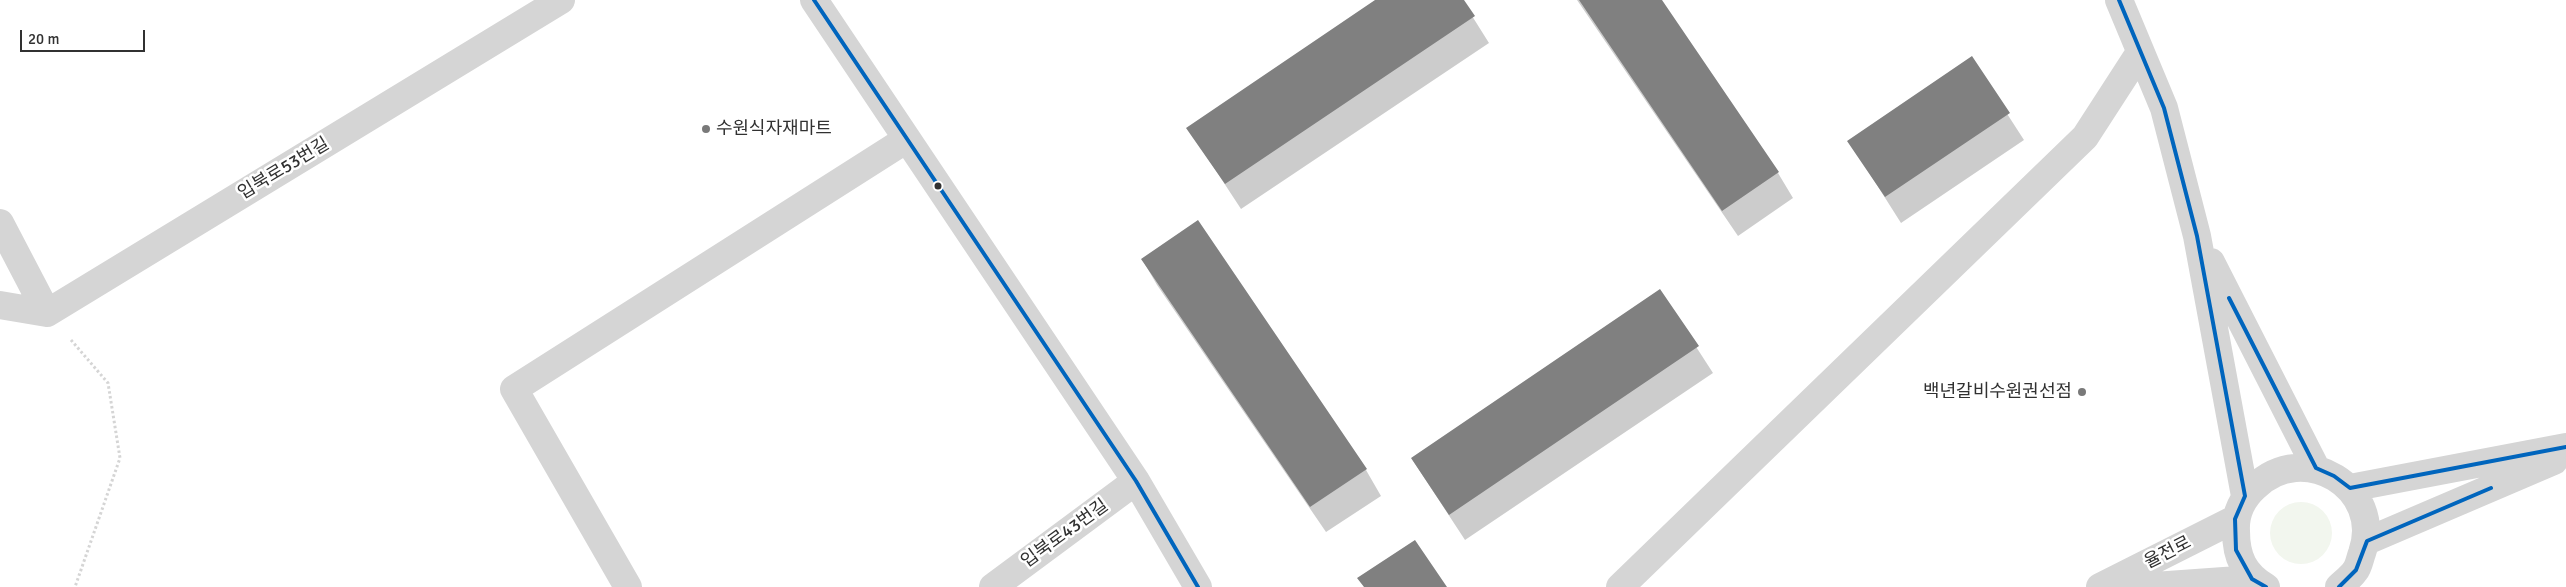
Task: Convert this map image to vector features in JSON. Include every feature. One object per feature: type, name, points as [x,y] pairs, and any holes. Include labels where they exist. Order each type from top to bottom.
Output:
[{"type":"street","name":"입북로53번길","points":[[47,313],[561,0]]},
{"type":"street","points":[[814,0],[1136,481],[1198,587]]},
{"type":"street","points":[[2119,0],[2164,108],[2197,236],[2240,507],[2236,550],[2259,583]]},
{"type":"street","points":[[1620,587],[2085,137],[2140,52]]},
{"type":"street","points":[[628,587],[514,389],[906,139]]},
{"type":"street","points":[[0,223],[47,313]]},
{"type":"street","points":[[2197,236],[2316,468],[2334,476],[2350,488],[2364,513],[2367,541],[2352,581]]},
{"type":"street","points":[[0,305],[47,313]]},
{"type":"street","points":[[2350,488],[2566,446]]},
{"type":"street","points":[[2367,541],[2566,455]]},
{"type":"street","name":"율전로","points":[[2100,587],[2240,507],[2264,478],[2289,468],[2316,468]]},
{"type":"street","name":"입북로43번길","points":[[993,587],[1136,481]]},
{"type":"street","name":"율전로","points":[[2140,587],[2259,583]]},
{"type":"path","points":[[47,313],[108,383],[120,458],[75,587]]},
{"type":"shaded area","points":[[2301,502],[2313,504],[2323,511],[2330,521],[2332,533],[2330,545],[2323,555],[2313,562],[2301,564],[2289,562],[2279,555],[2272,545],[2270,533],[2272,521],[2279,511],[2289,504]]},
{"type":"building","points":[[1375,0],[1464,0],[1475,16],[1225,184],[1186,128]]},
{"type":"building","points":[[1579,0],[1662,0],[1779,172],[1722,211]]},
{"type":"building","points":[[1972,56],[2010,113],[1885,197],[1847,141]]},
{"type":"building","points":[[1198,220],[1367,469],[1310,507],[1141,259]]},
{"type":"building","points":[[1660,289],[1699,346],[1449,515],[1411,458]]},
{"type":"building","points":[[1415,540],[1447,587],[1364,587],[1357,578]]},
{"type":"transit line","points":[[814,0],[1136,481],[1198,587]]},
{"type":"transit line","points":[[2119,0],[2164,108],[2197,236],[2245,496],[2235,519],[2236,550],[2252,579],[2266,587]]},
{"type":"transit line","points":[[2229,298],[2316,468],[2334,476],[2350,488],[2566,447]]},
{"type":"transit line","points":[[2339,587],[2356,570],[2367,541],[2491,488]]},
{"type":"place","name":"수원식자재마트","points":[[706,129]]},
{"type":"place","name":"백년갈비수원권선점","points":[[2082,392]]}]
